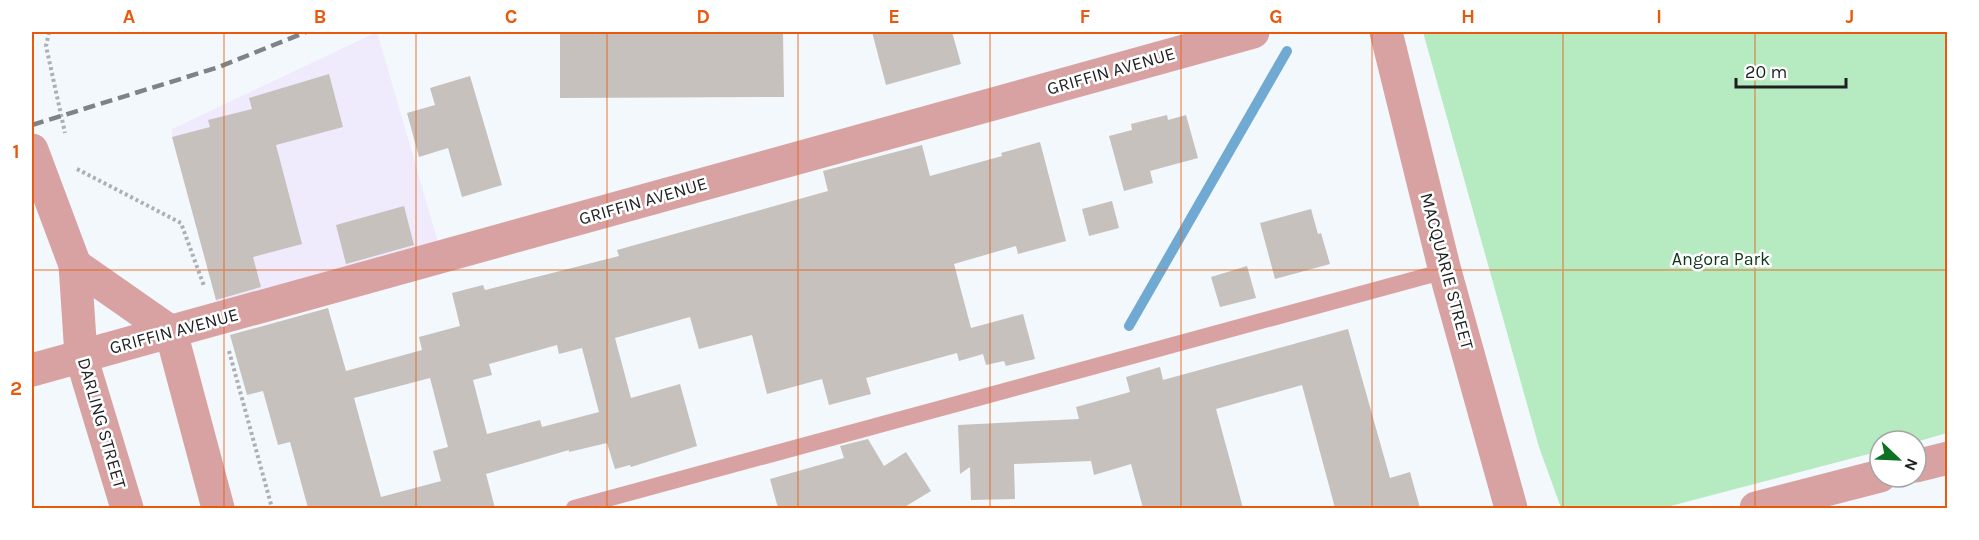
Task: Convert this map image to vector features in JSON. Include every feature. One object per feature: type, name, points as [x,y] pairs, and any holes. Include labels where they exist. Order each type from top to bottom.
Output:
[{"type":"street","name":"GRIFFIN AVENUE","points":[[32,370],[1254,32]]},
{"type":"street","name":"MACQUARIE STREET","points":[[1386,32],[1445,271],[1511,508]]},
{"type":"street","name":"DARLING STREET","points":[[32,150],[75,265],[81,356],[127,508]]},
{"type":"street","points":[[75,265],[171,332],[218,508]]},
{"type":"street","points":[[1928,463],[1947,458]]},
{"type":"street","points":[[1756,508],[1868,479]]},
{"type":"lane","points":[[574,508],[1445,271]]},
{"type":"path","points":[[49,32],[46,46],[66,136]]},
{"type":"path","points":[[76,168],[181,223],[208,295]]},
{"type":"path","points":[[229,350],[272,508]]},
{"type":"shaded area","points":[[377,32],[438,242],[217,304],[172,137],[172,129]]},
{"type":"green space","name":"Angora Park","points":[[1423,32],[1947,32],[1947,433],[1928,439],[1928,429],[1868,429],[1868,454],[1663,508],[1561,508],[1539,447]]},
{"type":"building","points":[[560,32],[783,32],[784,97],[560,98]]},
{"type":"building","points":[[872,32],[952,32],[961,64],[886,85]]},
{"type":"building","points":[[329,74],[343,127],[276,145],[302,244],[253,257],[261,287],[216,300],[172,137],[210,127],[208,120],[252,109],[249,98]]},
{"type":"building","points":[[470,76],[502,185],[462,197],[448,148],[419,157],[407,113],[435,105],[430,88]]},
{"type":"building","points":[[1167,115],[1168,120],[1186,115],[1198,158],[1150,171],[1153,183],[1124,191],[1109,136],[1132,130],[1131,124]]},
{"type":"building","points":[[1040,142],[1066,241],[1018,254],[1016,246],[954,264],[971,328],[1023,314],[1035,359],[1006,366],[1004,361],[986,365],[983,354],[959,361],[957,353],[866,378],[871,394],[829,405],[822,379],[767,394],[752,335],[699,349],[690,317],[615,338],[631,398],[680,384],[697,446],[631,467],[630,465],[615,469],[607,443],[569,452],[569,450],[486,474],[495,508],[308,508],[290,442],[278,445],[263,391],[247,395],[230,335],[328,308],[346,371],[422,350],[419,337],[460,326],[452,293],[483,285],[485,290],[619,256],[617,250],[828,191],[823,171],[922,145],[930,176],[1002,156],[1001,153]],"holes":[[[557,345],[559,354],[582,348],[599,412],[542,427],[540,420],[487,434],[473,380],[492,375],[489,364]],[[430,378],[448,447],[433,451],[441,481],[381,497],[354,398]]]},
{"type":"building","points":[[1112,201],[1119,228],[1089,236],[1082,209]]},
{"type":"building","points":[[404,206],[414,245],[346,264],[336,225]]},
{"type":"building","points":[[1311,209],[1330,264],[1275,279],[1260,223]]},
{"type":"building","points":[[1247,266],[1256,298],[1220,307],[1211,277]]},
{"type":"building","points":[[1348,329],[1390,478],[1410,472],[1420,508],[1335,508],[1302,385],[1216,409],[1243,508],[1143,508],[1131,464],[1094,475],[1091,461],[1014,464],[1015,499],[971,500],[970,467],[960,474],[958,425],[1079,419],[1076,407],[1130,392],[1126,377],[1160,367],[1163,380]]},
{"type":"building","points":[[868,439],[884,466],[906,452],[931,491],[903,508],[778,508],[770,479],[844,458],[840,446]]},
{"type":"waterway","points":[[1129,326],[1287,51]]},
{"type":"railway","points":[[32,125],[219,67],[306,32]]}]
